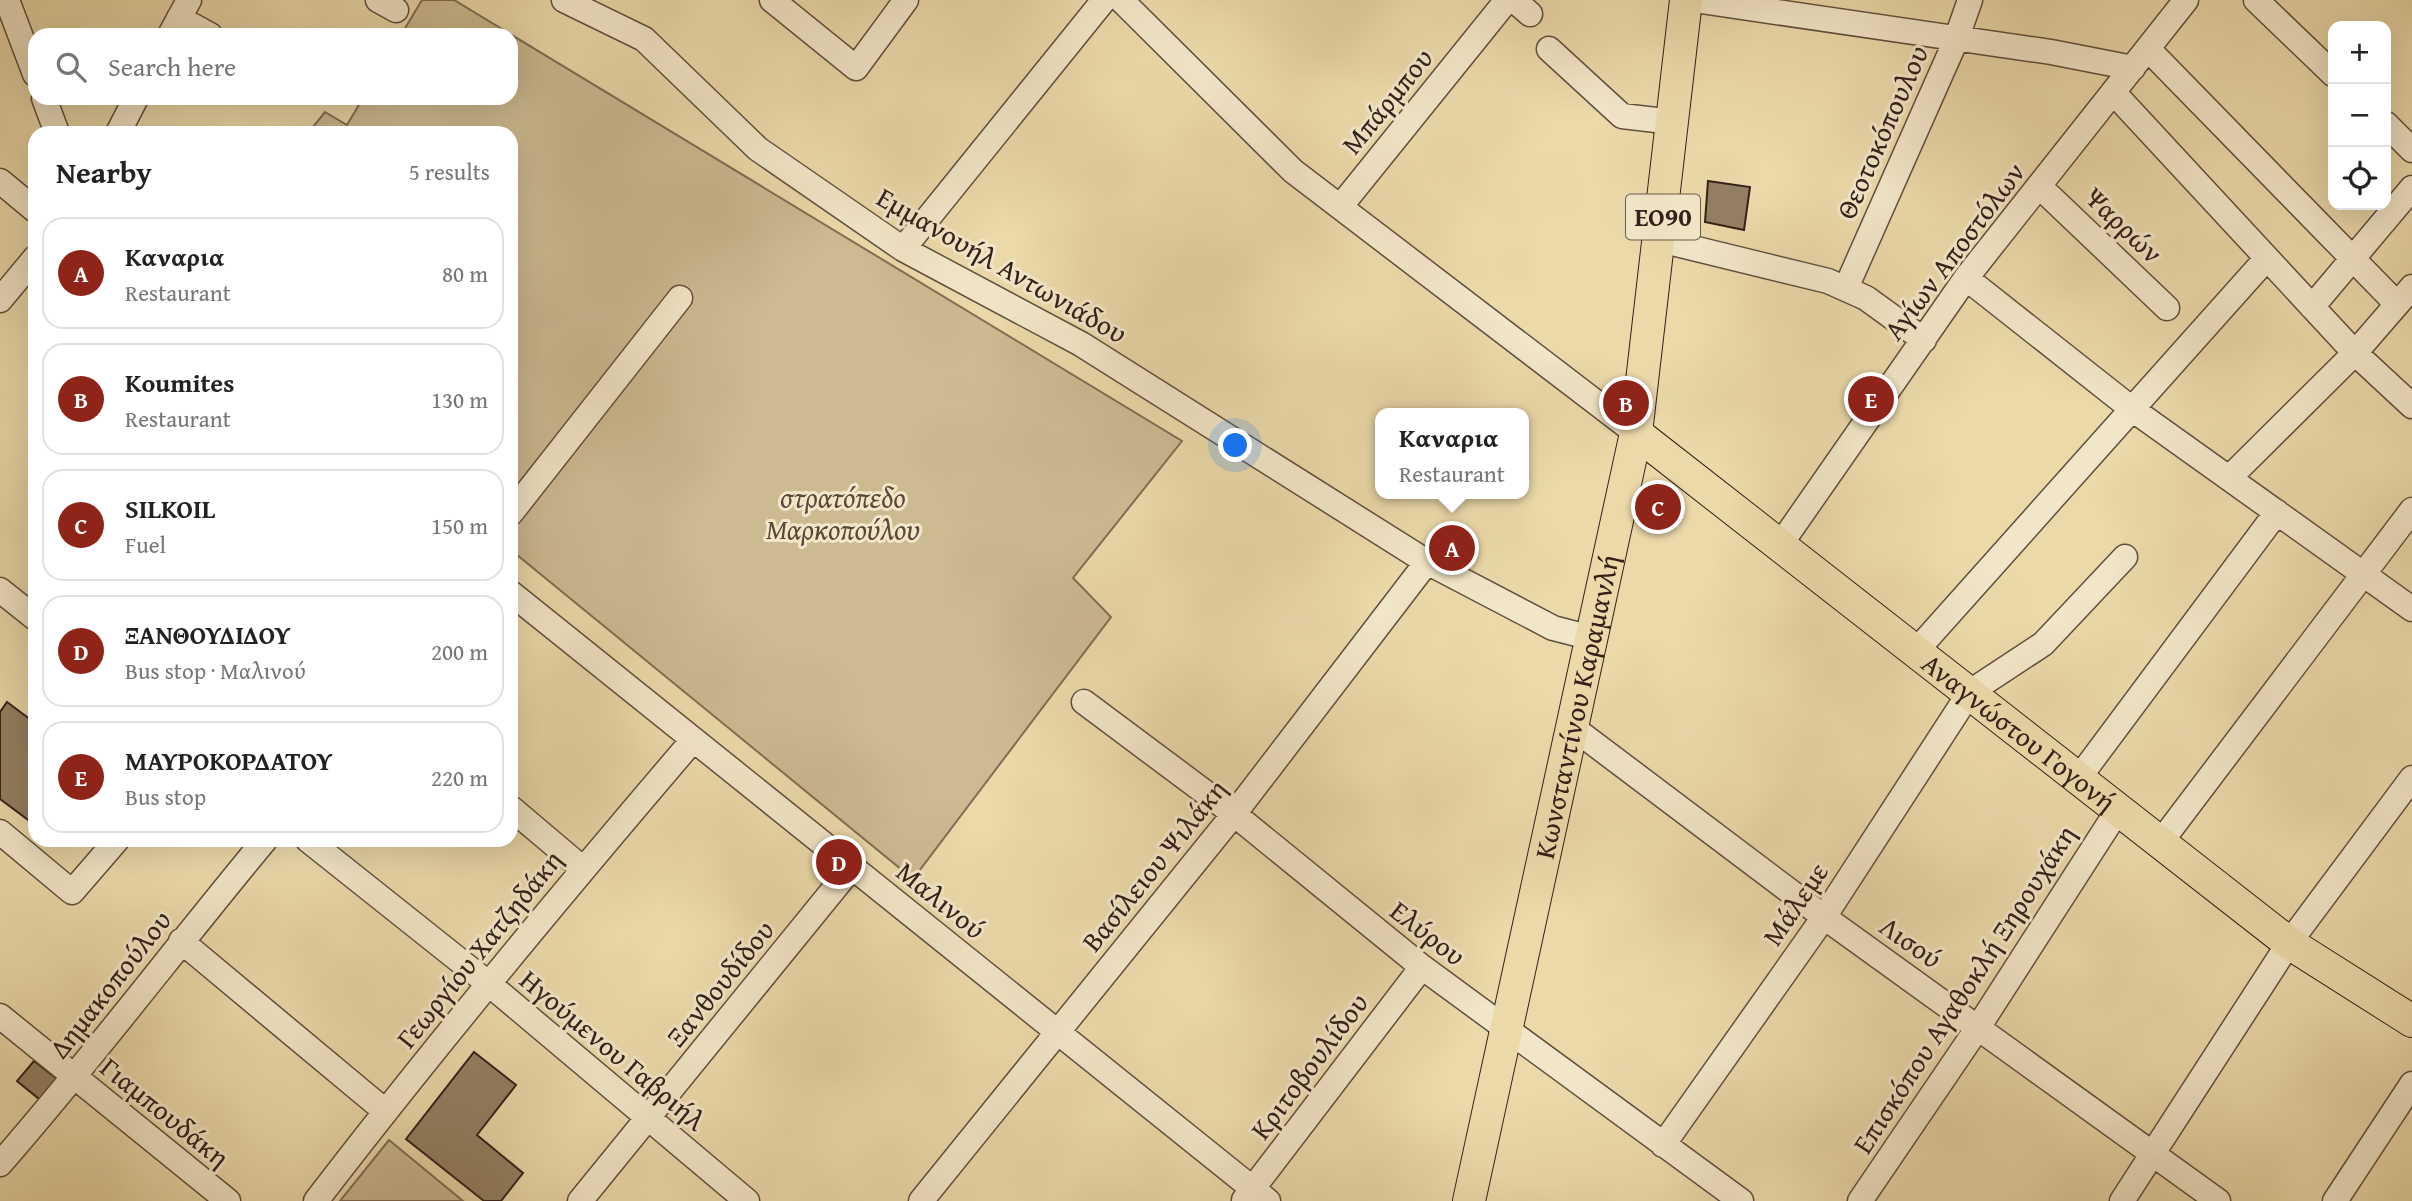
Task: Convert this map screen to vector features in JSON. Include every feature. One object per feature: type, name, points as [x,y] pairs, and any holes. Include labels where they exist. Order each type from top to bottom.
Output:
[{"type":"main road","name":"Κωνσταντίνου Καραμανλή","points":[[1469,1201],[1636,433],[1686,0]]},
{"type":"main road","name":"Αναγνώστου Γογονή","points":[[1636,433],[2289,943],[2412,1021]]},
{"type":"street","points":[[7,0],[28,56]]},
{"type":"street","name":"Εμμανουήλ Αντωνιάδου","points":[[564,0],[644,39],[758,149],[902,249],[1081,344],[1427,562],[1553,628],[1591,638]]},
{"type":"street","points":[[772,0],[856,68],[906,0]]},
{"type":"street","points":[[902,249],[1104,0]]},
{"type":"street","points":[[1121,0],[1293,171],[1636,433]]},
{"type":"street","name":"Μπάρμπου","points":[[1340,207],[1507,0]]},
{"type":"street","points":[[1694,0],[1956,40],[2051,52],[2140,58],[2353,258],[2404,295],[2355,353],[2230,478]]},
{"type":"street","name":"Θεοτοκόπουλου","points":[[1846,288],[1956,40],[1970,0]]},
{"type":"street","name":"Αγίων Αποστόλων","points":[[1780,545],[1966,278],[2186,0]]},
{"type":"street","points":[[2256,0],[2328,69]]},
{"type":"street","points":[[179,18],[197,28]]},
{"type":"street","points":[[1549,49],[1622,116],[1673,122]]},
{"type":"street","points":[[2113,92],[2355,353],[2412,406]]},
{"type":"street","points":[[47,105],[54,126]]},
{"type":"street","points":[[122,126],[132,105]]},
{"type":"street","points":[[2391,129],[2412,149]]},
{"type":"street","points":[[0,181],[28,204]]},
{"type":"street","name":"Ψαρρών","points":[[2039,186],[2167,308]]},
{"type":"street","points":[[2312,307],[2412,187]]},
{"type":"street","points":[[1660,240],[1846,288],[1924,340]]},
{"type":"street","points":[[1916,650],[2267,258]]},
{"type":"street","points":[[0,300],[28,266]]},
{"type":"street","points":[[1966,278],[2132,409],[2412,609]]},
{"type":"street","points":[[518,504],[680,298]]},
{"type":"street","points":[[2160,843],[2412,510]]},
{"type":"street","points":[[2078,779],[2277,512]]},
{"type":"street","points":[[1970,692],[2043,644],[2125,557]]},
{"type":"street","name":"Βασίλειου Ψιλάκη","points":[[921,1201],[1234,814],[1427,562]]},
{"type":"street","points":[[0,590],[28,612]]},
{"type":"street","name":"Μαλινού","points":[[518,599],[1058,1032],[1255,1197]]},
{"type":"street","name":"Μάλεμε","points":[[1663,1145],[1824,917],[1970,692]]},
{"type":"street","name":"Ελύρου","points":[[1084,702],[1234,814],[1422,967],[1741,1201]]},
{"type":"street","name":"Λισού","points":[[1572,727],[1824,917],[1979,1026],[2218,1201]]},
{"type":"street","name":"Γεωργίου Χατζηδάκη","points":[[316,1201],[385,1111],[583,869],[693,740]]},
{"type":"street","points":[[2122,1201],[2289,943],[2409,789]]},
{"type":"street","name":"Επισκόπου Αγαθοκλή Ξηρουχάκη","points":[[1860,1201],[1979,1026],[2118,810]]},
{"type":"street","points":[[518,814],[583,869]]},
{"type":"street","points":[[0,832],[72,892],[111,847]]},
{"type":"street","name":"Δημακοπούλου","points":[[0,1164],[75,1078],[181,941],[259,847]]},
{"type":"street","name":"Ηγούμενου Γαβριήλ","points":[[316,847],[489,984],[646,1119],[747,1201]]},
{"type":"street","name":"Ξανθουδίδου","points":[[580,1201],[852,867]]},
{"type":"street","points":[[181,941],[385,1111]]},
{"type":"street","name":"Κριτοβουλίδου","points":[[1255,1197],[1422,967]]},
{"type":"street","name":"Γιαμπουδάκη","points":[[0,1016],[228,1201]]},
{"type":"street","points":[[2335,1201],[2412,1084]]},
{"type":"green space","name":"στρατόπεδο Μαρκοπούλου","points":[[422,0],[454,0],[500,28],[405,28]]},
{"type":"green space","name":"στρατόπεδο Μαρκοπούλου","points":[[518,39],[1182,441],[1073,578],[1111,617],[913,879],[518,556],[518,126],[314,126],[325,112],[347,125],[359,105],[518,105]]},
{"type":"green space","points":[[389,1140],[463,1201],[340,1201]]},
{"type":"building","points":[[1708,181],[1750,187],[1744,230],[1705,222]]},
{"type":"building","points":[[7,702],[28,718],[28,820],[0,799],[0,712]]},
{"type":"building","points":[[474,1052],[516,1085],[477,1135],[523,1173],[501,1201],[484,1201],[406,1139]]},
{"type":"building","points":[[34,1061],[61,1082],[44,1103],[17,1081]]},
{"type":"place","name":"ΜΑΥΡΟΚΟΡΔΑΤΟΥ","points":[[1871,399]]},
{"type":"place","name":"Koumites","points":[[1626,403]]},
{"type":"place","name":"SILKOIL","points":[[1658,507]]},
{"type":"place","name":"Καναρια","points":[[1452,548]]},
{"type":"place","name":"ΞΑΝΘΟΥΔΙΔΟΥ","points":[[839,862]]}]
